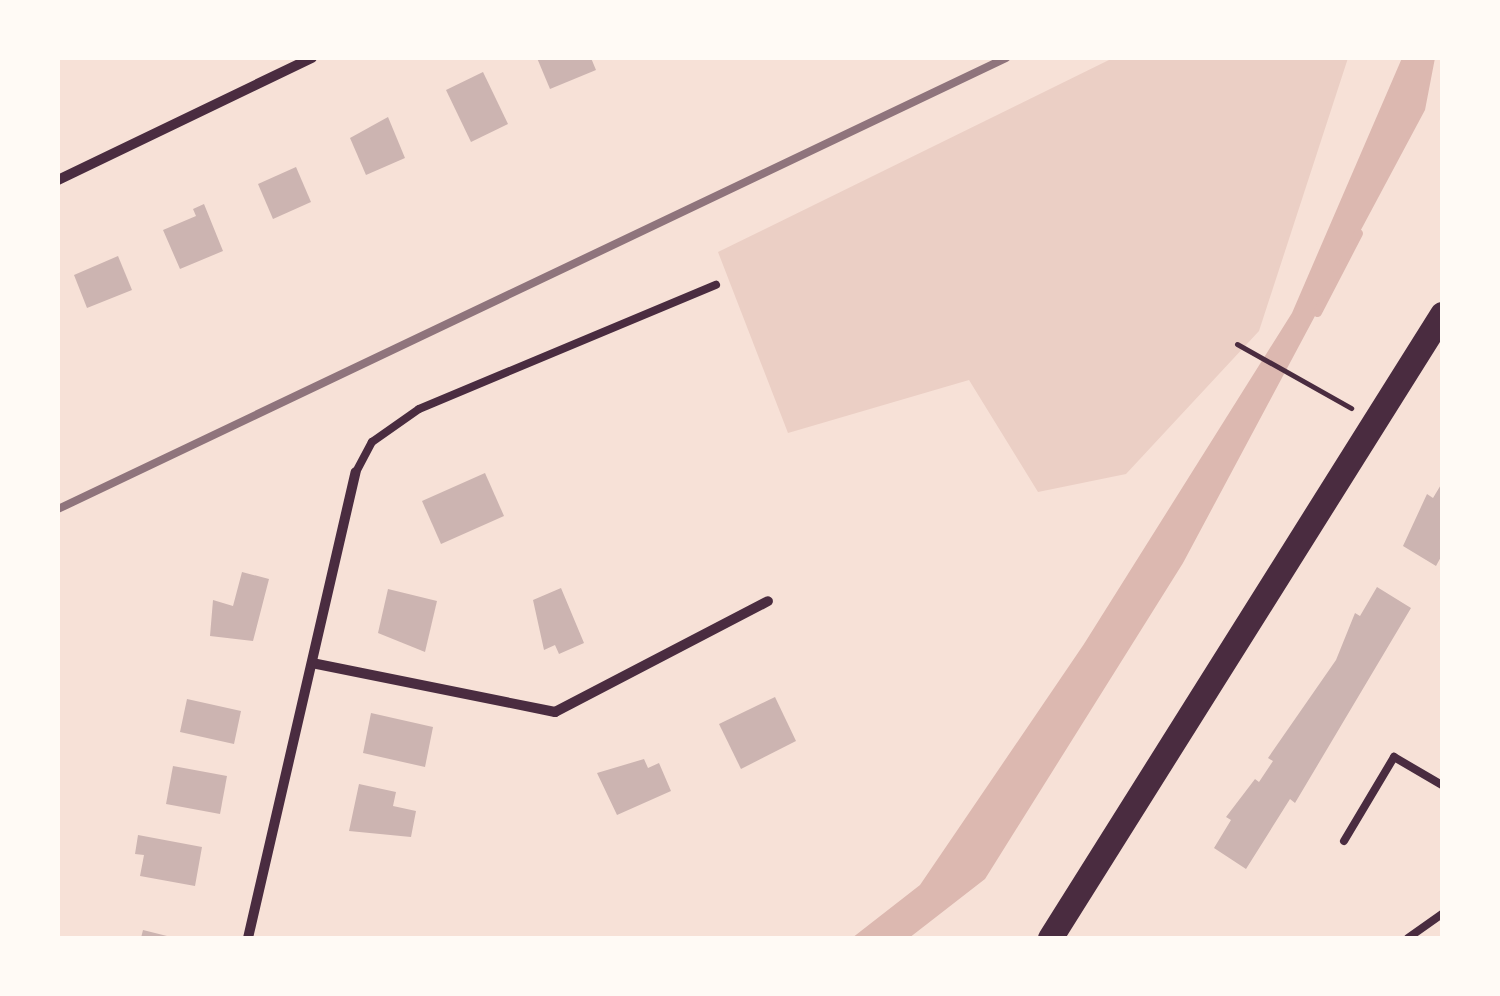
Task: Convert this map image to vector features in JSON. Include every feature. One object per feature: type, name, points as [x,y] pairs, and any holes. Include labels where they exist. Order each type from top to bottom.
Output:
[{"type":"main road","points":[[1050,938],[1442,314]]},
{"type":"street","points":[[58,180],[312,58]]},
{"type":"street","points":[[248,938],[356,472]]},
{"type":"street","points":[[312,663],[555,712],[768,601]]},
{"type":"lane","points":[[356,472],[372,442],[419,409],[716,285]]},
{"type":"lane","points":[[1344,841],[1394,757],[1442,786]]},
{"type":"lane","points":[[1408,938],[1442,914]]},
{"type":"path","points":[[1237,344],[1375,422]]},
{"type":"shaded area","points":[[1113,58],[1348,58],[1259,331],[1126,474],[1038,492],[969,380],[788,433],[718,252]]},
{"type":"shaded area","points":[[1402,58],[1435,58],[1425,110],[1183,563],[985,879],[909,938],[852,938],[920,885],[1084,644],[1292,313]]},
{"type":"building","points":[[537,58],[591,58],[596,70],[550,89]]},
{"type":"building","points":[[483,72],[508,124],[471,142],[446,90]]},
{"type":"building","points":[[388,117],[405,158],[366,175],[350,138]]},
{"type":"building","points":[[296,167],[311,202],[273,219],[258,184]]},
{"type":"building","points":[[204,204],[223,251],[180,269],[163,230],[196,216],[193,209]]},
{"type":"building","points":[[118,256],[132,290],[87,308],[74,275]]},
{"type":"building","points":[[485,473],[504,516],[441,544],[422,501]]},
{"type":"building","points":[[1442,483],[1442,555],[1436,566],[1403,546],[1427,494],[1433,498]]},
{"type":"building","points":[[242,572],[269,579],[253,641],[210,636],[213,600],[233,606]]},
{"type":"building","points":[[1377,587],[1411,608],[1295,803],[1290,799],[1246,869],[1214,848],[1231,820],[1226,817],[1273,761],[1268,758],[1336,660],[1355,613],[1360,616]]},
{"type":"building","points":[[561,588],[584,643],[559,654],[555,645],[544,650],[533,600]]},
{"type":"building","points":[[388,589],[437,601],[425,652],[378,633]]},
{"type":"building","points":[[775,697],[796,741],[741,769],[719,724]]},
{"type":"building","points":[[187,699],[241,711],[234,744],[180,732]]},
{"type":"building","points":[[371,713],[433,727],[425,767],[363,753]]},
{"type":"building","points":[[644,759],[648,768],[659,763],[671,791],[617,815],[597,773]]},
{"type":"building","points":[[173,766],[227,776],[220,814],[166,804]]},
{"type":"building","points":[[359,784],[396,792],[393,806],[416,811],[411,837],[349,831]]},
{"type":"building","points":[[138,835],[202,847],[195,886],[140,876],[144,855],[135,854]]},
{"type":"building","points":[[143,930],[171,937],[171,938],[141,938]]},
{"type":"waterway","points":[[1317,312],[1358,233]]},
{"type":"railway","points":[[58,509],[1006,58]]}]
